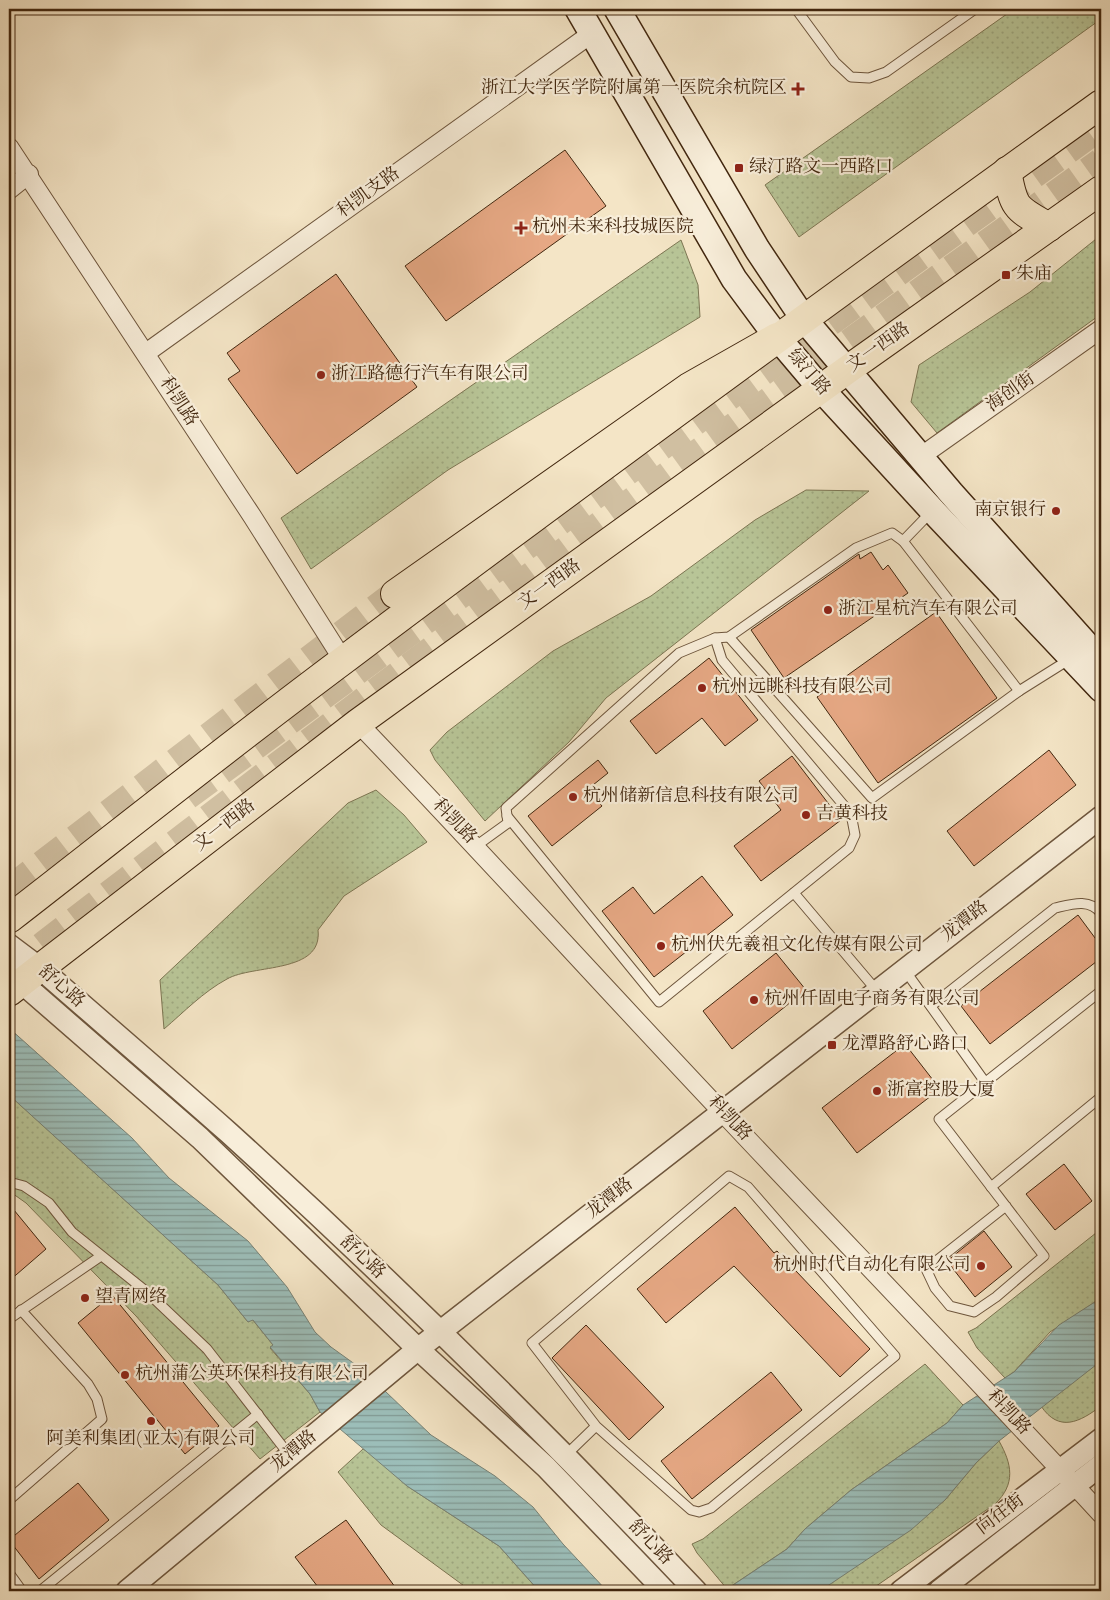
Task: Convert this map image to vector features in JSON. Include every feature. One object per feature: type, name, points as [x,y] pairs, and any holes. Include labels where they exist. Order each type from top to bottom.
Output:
[{"type":"main road","name":"绿汀路","points":[[578,9],[734,279],[777,337],[821,389],[933,511],[1101,689]]},
{"type":"main road","name":"绿汀路","points":[[621,10],[757,249],[804,318],[920,457],[1101,661]]},
{"type":"main road","points":[[9,919],[343,660],[713,387],[777,337],[1101,104]]},
{"type":"main road","points":[[1007,172],[1014,204],[1021,211],[1049,227]]},
{"type":"main road","name":"文一西路","points":[[20,976],[358,723],[847,370],[1101,190]]},
{"type":"main road","points":[[395,594],[689,387],[777,337]]},
{"type":"street","name":"科凯支路","points":[[146,353],[592,34]]},
{"type":"street","name":"科凯路","points":[[9,147],[29,174],[146,353],[343,660]]},
{"type":"street","points":[[9,190],[29,174]]},
{"type":"street","name":"海创街","points":[[920,457],[1101,329]]},
{"type":"street","name":"科凯路","points":[[358,723],[476,846],[722,1112],[976,1378],[1101,1514]]},
{"type":"street","name":"龙潭路","points":[[126,1591],[440,1331],[1101,816]]},
{"type":"street","name":"舒心路","points":[[9,945],[20,976],[200,1138],[418,1349],[546,1466],[665,1591]]},
{"type":"street","name":"舒心路","points":[[20,976],[229,1134],[440,1331],[566,1455],[696,1591]]},
{"type":"street","name":"向往街","points":[[901,1591],[1101,1439]]},
{"type":"street","name":"向往街","points":[[939,1591],[1101,1465]]},
{"type":"lane","points":[[796,9],[835,62],[851,77],[869,78],[886,72],[975,9]]},
{"type":"lane","points":[[903,541],[933,511]]},
{"type":"lane","points":[[476,846],[508,823],[506,808],[679,654],[715,638],[729,637],[856,548],[892,533],[903,541],[1019,691]]},
{"type":"lane","points":[[729,637],[872,798],[1019,691],[1072,658]]},
{"type":"lane","points":[[507,816],[659,1002],[849,848],[855,835],[851,814],[722,660],[715,638]]},
{"type":"lane","points":[[794,893],[878,991]]},
{"type":"lane","points":[[931,1006],[1056,908],[1079,902],[1096,907],[1101,913]]},
{"type":"lane","points":[[904,969],[985,1082]]},
{"type":"lane","points":[[1006,1206],[926,1268],[936,1288],[950,1306],[974,1312],[996,1297],[1044,1256],[1006,1206],[939,1119],[1101,991]]},
{"type":"lane","points":[[991,1187],[1101,1097]]},
{"type":"lane","points":[[729,1176],[748,1187],[895,1356],[710,1508],[699,1512],[691,1510],[596,1426],[532,1343],[708,1191],[729,1176]]},
{"type":"lane","points":[[9,1182],[24,1186],[48,1203],[72,1232],[147,1292],[207,1349],[290,1456]]},
{"type":"lane","points":[[9,1319],[100,1256]]},
{"type":"lane","points":[[9,1500],[102,1419],[97,1399],[88,1384],[21,1310]]},
{"type":"lane","points":[[40,1591],[258,1414]]},
{"type":"lane","points":[[566,1455],[596,1426]]},
{"type":"lane","points":[[9,1573],[22,1591]]},
{"type":"green space","points":[[1014,9],[1101,9],[1101,19],[799,237],[765,185]]},
{"type":"green space","points":[[1101,235],[1101,314],[937,433],[911,402],[919,365],[1030,292]]},
{"type":"green space","points":[[681,240],[698,285],[700,317],[448,470],[311,569],[281,518]]},
{"type":"green space","points":[[806,490],[869,491],[606,698],[569,742],[485,821],[435,760],[430,750],[447,732],[553,651],[651,596],[755,520]]},
{"type":"green space","points":[[376,790],[404,815],[427,842],[344,896],[318,930],[317,944],[310,954],[298,961],[239,974],[227,979],[202,996],[164,1029],[160,980],[348,803]]},
{"type":"green space","points":[[15,1100],[218,1285],[248,1322],[252,1319],[273,1345],[270,1348],[310,1394],[320,1412],[260,1459],[136,1316],[26,1203],[9,1191],[9,1105]]},
{"type":"green space","points":[[1101,1229],[1101,1298],[1050,1332],[1014,1372],[1005,1378],[977,1348],[968,1332],[976,1328]]},
{"type":"green space","points":[[1101,1361],[1101,1406],[1078,1420],[1062,1422],[1055,1420],[1041,1406]]},
{"type":"green space","points":[[925,1364],[963,1405],[947,1423],[851,1490],[805,1529],[787,1549],[727,1589],[697,1553],[692,1544],[703,1539]]},
{"type":"green space","points":[[999,1441],[1007,1458],[1010,1474],[1006,1489],[995,1504],[869,1591],[820,1591],[945,1500],[976,1463]]},
{"type":"green space","points":[[363,1449],[376,1457],[407,1486],[499,1546],[539,1591],[471,1591],[381,1525],[338,1472]]},
{"type":"water","points":[[9,1028],[132,1138],[169,1178],[248,1241],[287,1287],[315,1332],[331,1347],[363,1370],[431,1435],[495,1476],[533,1507],[563,1544],[607,1591],[539,1591],[499,1546],[407,1486],[320,1412],[310,1394],[270,1347],[273,1345],[253,1320],[248,1322],[218,1285],[9,1095]]},
{"type":"water","points":[[1101,1298],[1101,1361],[999,1441],[976,1463],[945,1500],[911,1530],[820,1591],[724,1591],[787,1549],[805,1529],[851,1490],[947,1423],[963,1405],[1014,1372],[1059,1325]]},
{"type":"building","name":"杭州未来科技城医院","points":[[565,150],[606,206],[446,321],[405,266]]},
{"type":"building","name":"浙江路德行汽车有限公司","points":[[336,274],[417,387],[297,474],[228,379],[240,371],[227,353]]},
{"type":"building","name":"浙江星杭汽车有限公司","points":[[871,552],[883,570],[888,565],[908,593],[784,678],[751,630],[859,554],[860,559]]},
{"type":"building","points":[[936,612],[997,698],[878,783],[817,697]]},
{"type":"building","name":"杭州远眺科技有限公司","points":[[709,658],[758,720],[725,746],[702,718],[656,754],[630,721]]},
{"type":"building","points":[[1049,750],[1076,785],[974,866],[947,831]]},
{"type":"building","name":"吉黄科技","points":[[792,756],[841,820],[761,881],[734,846],[781,810],[759,781]]},
{"type":"building","name":"杭州储新信息科技有限公司","points":[[598,760],[608,773],[588,789],[602,806],[552,846],[528,816]]},
{"type":"building","name":"杭州伏先羲祖文化传媒有限公司","points":[[702,876],[733,915],[654,977],[602,911],[633,887],[654,914]]},
{"type":"building","points":[[1078,915],[1101,946],[1101,958],[990,1044],[961,1006]]},
{"type":"building","name":"杭州仟固电子商务有限公司","points":[[776,953],[806,990],[732,1049],[703,1011]]},
{"type":"building","points":[[905,1044],[940,1089],[857,1153],[822,1108]]},
{"type":"building","points":[[1064,1164],[1092,1201],[1055,1230],[1026,1194]]},
{"type":"building","points":[[9,1204],[46,1249],[9,1281]]},
{"type":"building","points":[[735,1207],[774,1253],[777,1251],[870,1349],[840,1377],[734,1266],[666,1323],[637,1289]]},
{"type":"building","points":[[984,1231],[1012,1267],[975,1297],[947,1261]]},
{"type":"building","points":[[112,1295],[219,1426],[185,1454],[78,1323]]},
{"type":"building","points":[[586,1325],[664,1407],[629,1440],[552,1358]]},
{"type":"building","points":[[771,1372],[802,1410],[692,1499],[661,1461]]},
{"type":"building","points":[[78,1483],[109,1520],[39,1579],[9,1540]]},
{"type":"building","points":[[346,1520],[398,1591],[321,1591],[295,1557]]},
{"type":"tunnel","points":[[187,796],[883,283],[1101,126]]},
{"type":"tunnel","points":[[9,972],[279,765],[551,561],[825,360],[1101,162]]},
{"type":"tunnel","points":[[9,890],[395,594]]},
{"type":"place","name":"浙江大学医学院附属第一医院余杭院区","points":[[798,89]]},
{"type":"place","name":"绿汀路文一西路口","points":[[739,168]]},
{"type":"place","name":"杭州未来科技城医院","points":[[521,228]]},
{"type":"place","name":"朱庙","points":[[1006,275]]},
{"type":"place","name":"浙江路德行汽车有限公司","points":[[321,375]]},
{"type":"place","name":"南京银行","points":[[1056,511]]},
{"type":"place","name":"浙江星杭汽车有限公司","points":[[828,610]]},
{"type":"place","name":"杭州远眺科技有限公司","points":[[702,688]]},
{"type":"place","name":"杭州储新信息科技有限公司","points":[[573,797]]},
{"type":"place","name":"吉黄科技","points":[[806,815]]},
{"type":"place","name":"杭州伏先羲祖文化传媒有限公司","points":[[661,946]]},
{"type":"place","name":"杭州仟固电子商务有限公司","points":[[754,1000]]},
{"type":"place","name":"龙潭路舒心路口","points":[[832,1045]]},
{"type":"place","name":"浙富控股大厦","points":[[877,1091]]},
{"type":"place","name":"杭州时代自动化有限公司","points":[[981,1266]]},
{"type":"place","name":"望青网络","points":[[85,1298]]},
{"type":"place","name":"杭州蒲公英环保科技有限公司","points":[[125,1375]]},
{"type":"place","name":"阿美利集团(亚太)有限公司","points":[[151,1421]]}]
